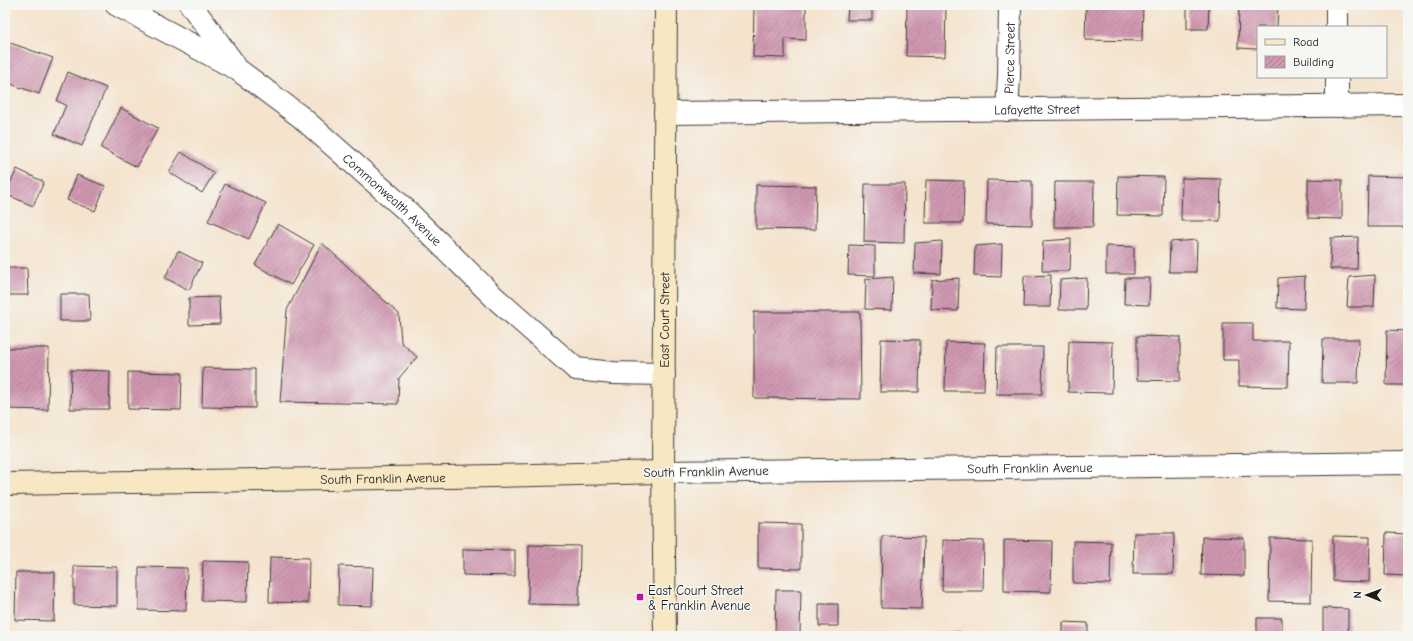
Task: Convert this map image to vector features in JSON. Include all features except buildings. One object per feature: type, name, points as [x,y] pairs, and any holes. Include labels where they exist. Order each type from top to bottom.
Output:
[{"type":"street","name":"Commonwealth Avenue","points":[[117,5],[237,69],[307,122],[405,209],[494,297],[576,369],[612,373],[664,374]]},
{"type":"street","points":[[191,5],[237,69]]},
{"type":"street","name":"East Court Street","points":[[665,636],[663,472],[666,5]]},
{"type":"street","name":"Pierce Street","points":[[1007,110],[1010,5]]},
{"type":"street","points":[[1337,5],[1337,26]]},
{"type":"street","points":[[1337,78],[1337,106]]},
{"type":"street","name":"Lafayette Street","points":[[665,113],[1408,105]]},
{"type":"street","name":"South Franklin Avenue","points":[[5,484],[663,472],[1408,463]]},
{"type":"place","name":"East Court Street & Franklin Avenue","points":[[640,597]]}]
